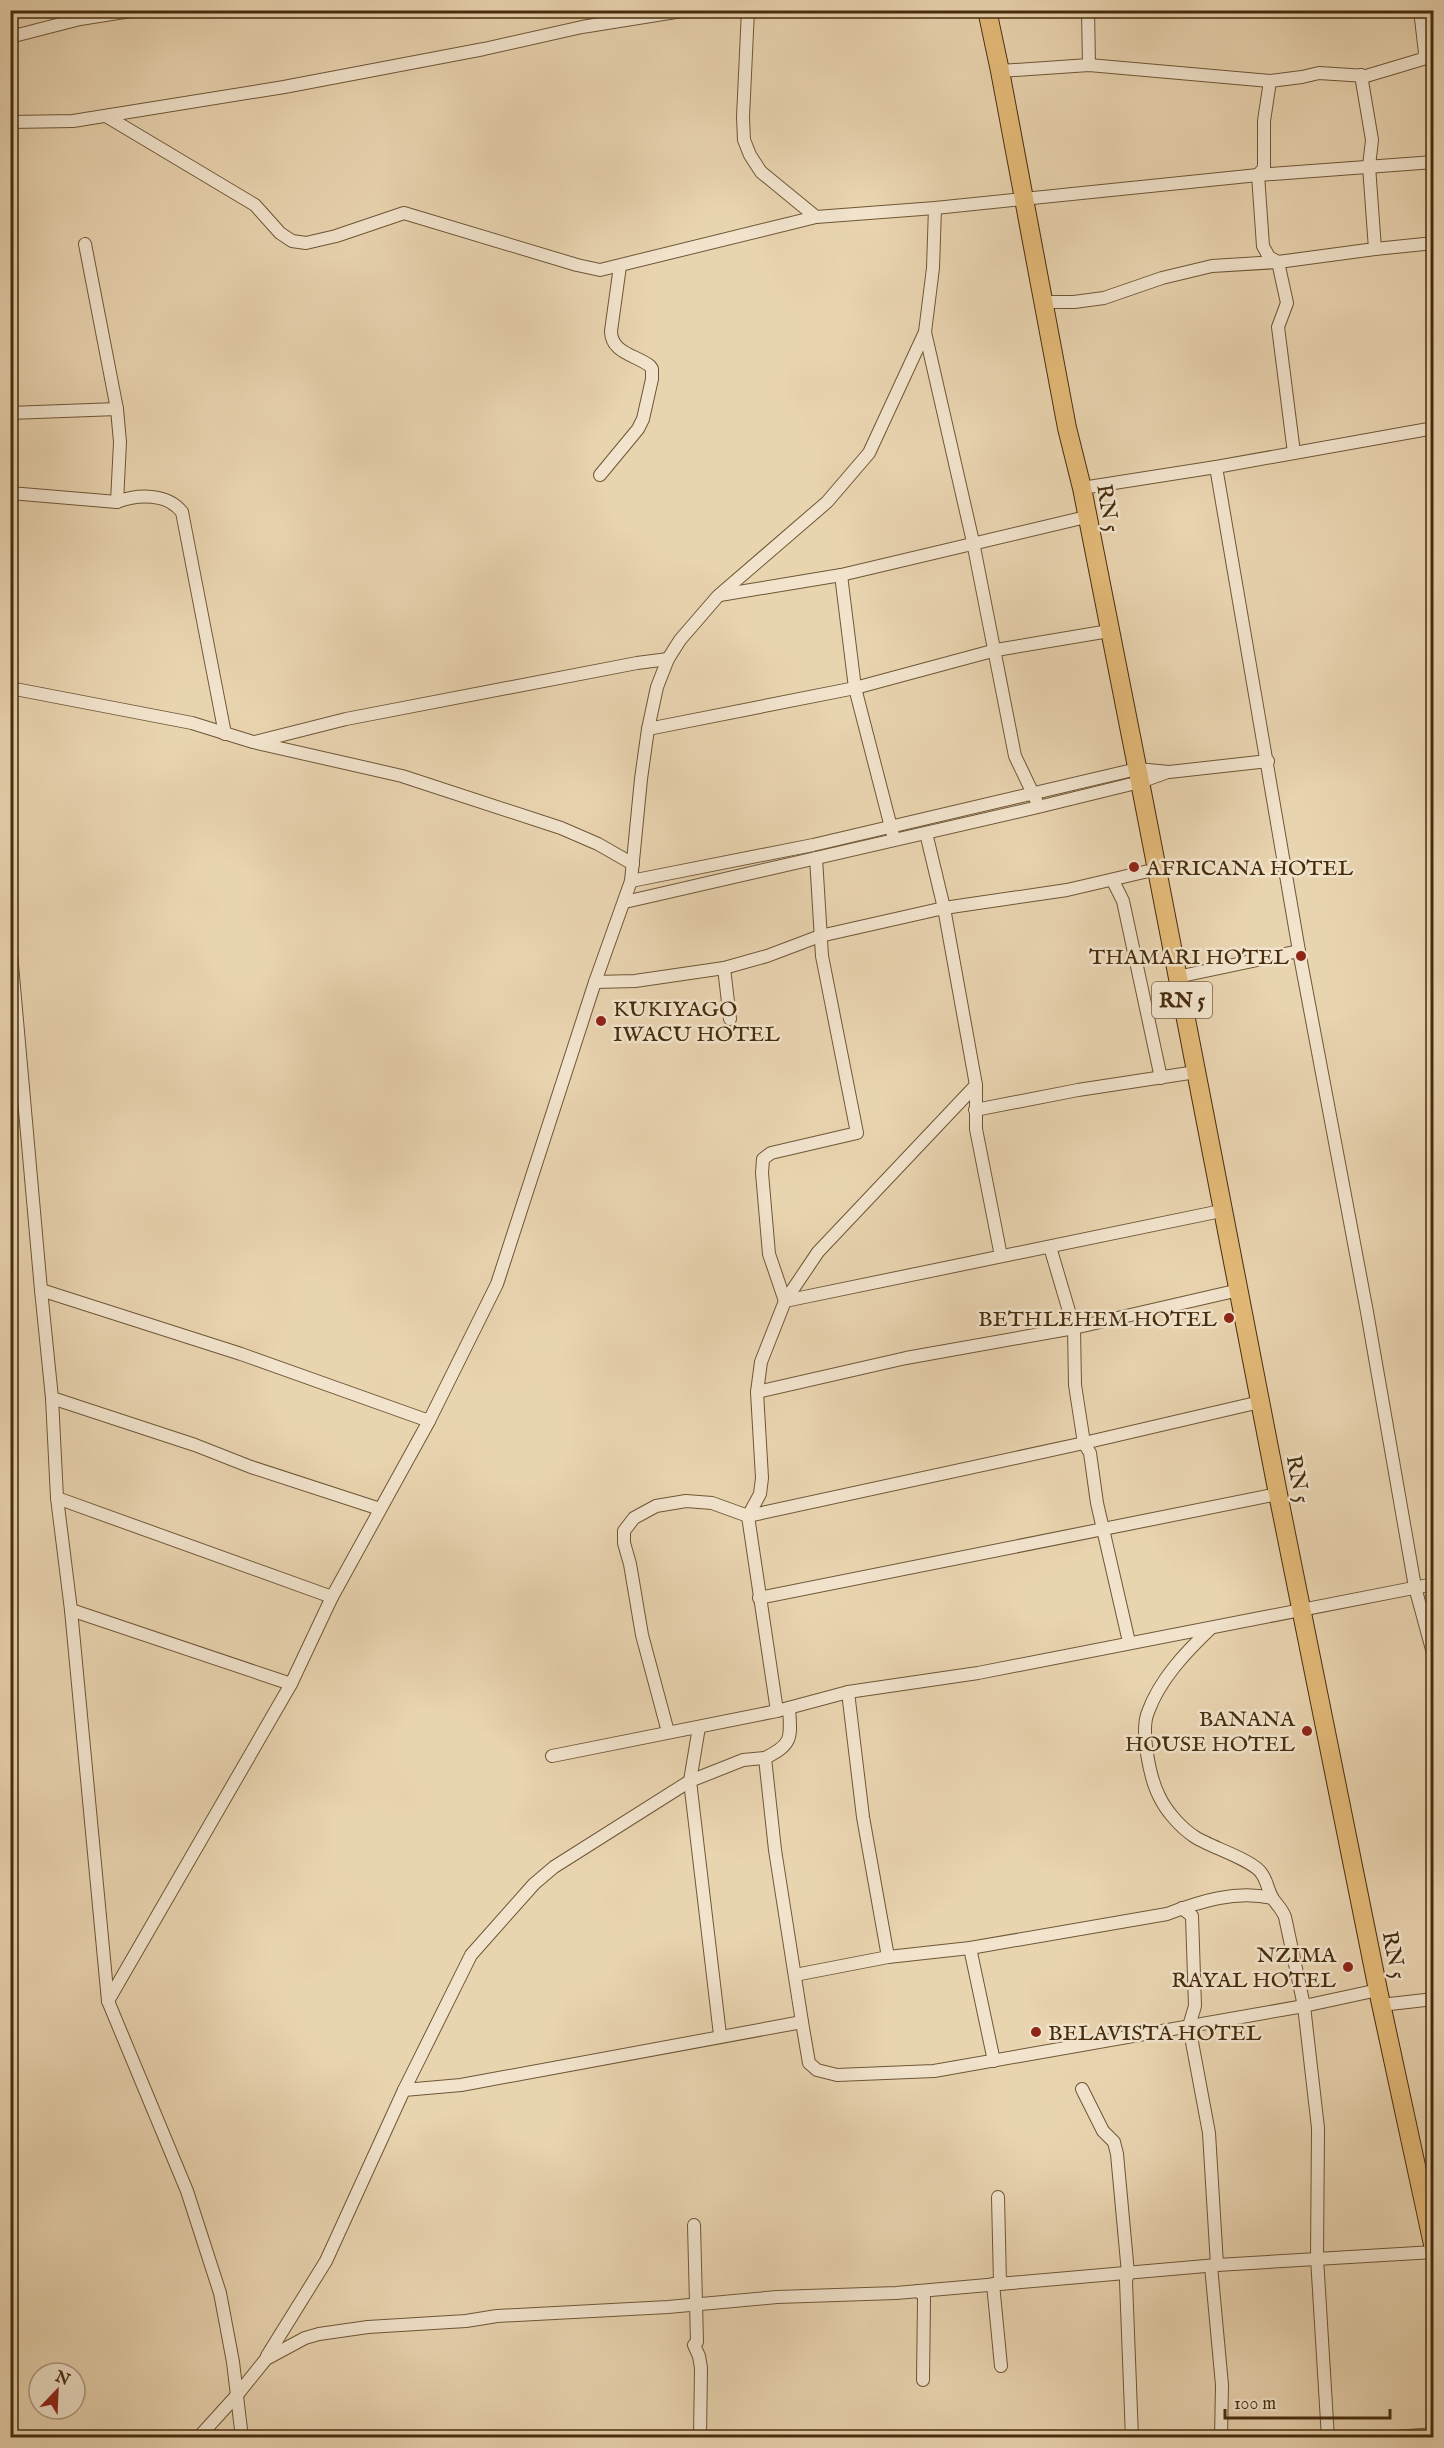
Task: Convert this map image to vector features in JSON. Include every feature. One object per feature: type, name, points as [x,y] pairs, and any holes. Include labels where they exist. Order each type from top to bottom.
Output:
[{"type":"main road","name":"RN 5","points":[[987,10],[1025,198],[1067,428],[1082,488],[1108,631],[1139,775],[1197,1072],[1221,1211],[1239,1290],[1380,1998],[1434,2250]]},
{"type":"street","points":[[10,37],[81,19],[137,10]]},
{"type":"street","points":[[10,122],[73,121],[284,87],[484,49],[582,27],[688,10]]},
{"type":"street","points":[[748,10],[744,140],[761,172],[816,217]]},
{"type":"street","points":[[1088,10],[1089,65]]},
{"type":"street","points":[[1000,71],[1089,65],[1270,81],[1319,73],[1361,75],[1408,65],[1423,59],[1425,53],[1420,10]]},
{"type":"street","points":[[1361,75],[1372,140],[1369,166],[1375,249]]},
{"type":"street","points":[[1270,81],[1264,122],[1264,168],[1258,175],[1263,246],[1265,253],[1278,262],[1287,303],[1278,327],[1294,453]]},
{"type":"street","points":[[106,116],[255,205],[280,233],[292,241],[306,243],[336,236],[404,213],[600,270],[816,217],[935,208],[1258,175],[1434,162]]},
{"type":"street","points":[[108,2001],[291,1684],[332,1597],[429,1421],[497,1284],[595,982],[631,881],[648,729],[657,687],[668,659],[680,640],[718,596],[827,502],[869,453],[925,332],[933,268],[935,208]]},
{"type":"street","points":[[1044,302],[1074,302],[1104,298],[1162,278],[1212,266],[1278,262],[1434,243]]},
{"type":"street","points":[[85,244],[117,409],[120,442],[117,502]]},
{"type":"street","points":[[600,475],[638,429],[652,375],[652,369],[646,363],[619,349],[612,340],[620,266]]},
{"type":"street","points":[[925,332],[996,650],[1015,756],[1038,807]]},
{"type":"street","points":[[10,414],[117,409]]},
{"type":"street","points":[[1082,488],[1216,467],[1434,428]]},
{"type":"street","points":[[1216,467],[1299,951],[1365,1300],[1415,1587],[1434,1657]]},
{"type":"street","points":[[10,492],[117,502],[132,497],[165,499],[176,504],[182,512],[225,734]]},
{"type":"street","points":[[718,596],[841,575],[1086,517]]},
{"type":"street","points":[[841,575],[855,688],[892,833]]},
{"type":"street","points":[[648,729],[855,688],[996,650],[1108,631]]},
{"type":"street","points":[[253,742],[346,719],[668,659]]},
{"type":"street","points":[[10,688],[192,723],[253,742],[402,776],[489,802],[561,828],[598,844],[633,864]]},
{"type":"street","points":[[625,902],[816,858],[892,833],[1034,794],[1139,775],[1268,761]]},
{"type":"street","points":[[631,881],[892,833],[926,833],[1038,807],[1139,775]]},
{"type":"street","points":[[926,833],[944,908],[976,1085],[976,1129],[1001,1256]]},
{"type":"street","points":[[785,1302],[769,1254],[762,1173],[763,1160],[771,1153],[857,1133],[822,956],[816,858]]},
{"type":"street","points":[[595,982],[635,981],[724,968],[768,956],[820,936],[944,908],[1113,881],[1157,869]]},
{"type":"street","points":[[1113,881],[1123,901],[1161,1078]]},
{"type":"street","points":[[10,942],[52,1398],[57,1498],[71,1610],[108,2001],[187,2191],[220,2293],[242,2438]]},
{"type":"street","points":[[1177,977],[1299,951]]},
{"type":"street","points":[[724,968],[730,1019]]},
{"type":"street","points":[[975,1110],[1197,1072]]},
{"type":"street","points":[[198,2438],[266,2359],[326,2261],[404,2090],[471,1955],[534,1884],[554,1866],[690,1781],[743,1760],[765,1758],[783,1749],[790,1736],[759,1598],[748,1516],[760,1494],[762,1478],[757,1392],[761,1362],[785,1302],[818,1251],[976,1085]]},
{"type":"street","points":[[785,1302],[1221,1211]]},
{"type":"street","points":[[1050,1247],[1074,1328],[1075,1385],[1084,1443],[1090,1453],[1102,1528],[1130,1642]]},
{"type":"street","points":[[41,1290],[241,1354],[429,1421]]},
{"type":"street","points":[[757,1392],[906,1358],[1074,1328],[1239,1290]]},
{"type":"street","points":[[52,1398],[380,1509]]},
{"type":"street","points":[[668,1732],[642,1635],[624,1542],[624,1531],[634,1518],[656,1506],[686,1501],[712,1503],[748,1516],[1260,1402]]},
{"type":"street","points":[[759,1598],[1278,1494]]},
{"type":"street","points":[[57,1498],[332,1597]]},
{"type":"street","points":[[552,1756],[783,1709],[848,1692],[978,1673],[1130,1642],[1210,1629],[1301,1608],[1434,1584]]},
{"type":"street","points":[[71,1610],[291,1684]]},
{"type":"street","points":[[1210,1629],[1185,1653],[1162,1685],[1148,1712],[1143,1728],[1159,1797],[1181,1826],[1194,1837],[1262,1872],[1272,1898],[1282,1908],[1285,1917],[1305,2006],[1318,2128],[1317,2258],[1328,2438]]},
{"type":"street","points":[[848,1692],[863,1817],[888,1958]]},
{"type":"street","points":[[699,1727],[690,1781],[720,2036]]},
{"type":"street","points":[[765,1758],[775,1850],[802,2022],[809,2063],[817,2070],[837,2075],[934,2071],[1305,2006],[1380,1998],[1434,1999]]},
{"type":"street","points":[[795,1975],[888,1958],[970,1948],[1187,1912],[1198,1903],[1253,1894],[1272,1898]]},
{"type":"street","points":[[1187,1912],[1195,2006],[1189,2026],[1209,2133],[1214,2266],[1222,2385],[1221,2438]]},
{"type":"street","points":[[970,1948],[994,2061]]},
{"type":"street","points":[[1195,2006],[1218,2021]]},
{"type":"street","points":[[404,2090],[461,2085],[802,2022]]},
{"type":"street","points":[[1082,2089],[1103,2131],[1114,2142],[1117,2154],[1128,2273],[1126,2281],[1132,2438]]},
{"type":"street","points":[[998,2197],[996,2283],[1001,2366]]},
{"type":"street","points":[[694,2225],[697,2342],[694,2345],[701,2368],[700,2438]]},
{"type":"street","points":[[266,2359],[305,2338],[368,2327],[777,2297],[918,2291],[1434,2250]]},
{"type":"street","points":[[918,2291],[924,2296],[923,2380]]},
{"type":"street","points":[[1384,2438],[1434,2434]]},
{"type":"place","name":"AFRICANA HOTEL","points":[[1134,867]]},
{"type":"place","name":"THAMARI HOTEL","points":[[1301,956]]},
{"type":"place","name":"KUKIYAGO IWACU HOTEL","points":[[601,1021]]},
{"type":"place","name":"BETHLEHEM HOTEL","points":[[1229,1318]]},
{"type":"place","name":"BANANA HOUSE HOTEL","points":[[1307,1731]]},
{"type":"place","name":"NZIMA RAYAL HOTEL","points":[[1348,1967]]},
{"type":"place","name":"BELAVISTA HOTEL","points":[[1036,2032]]}]
